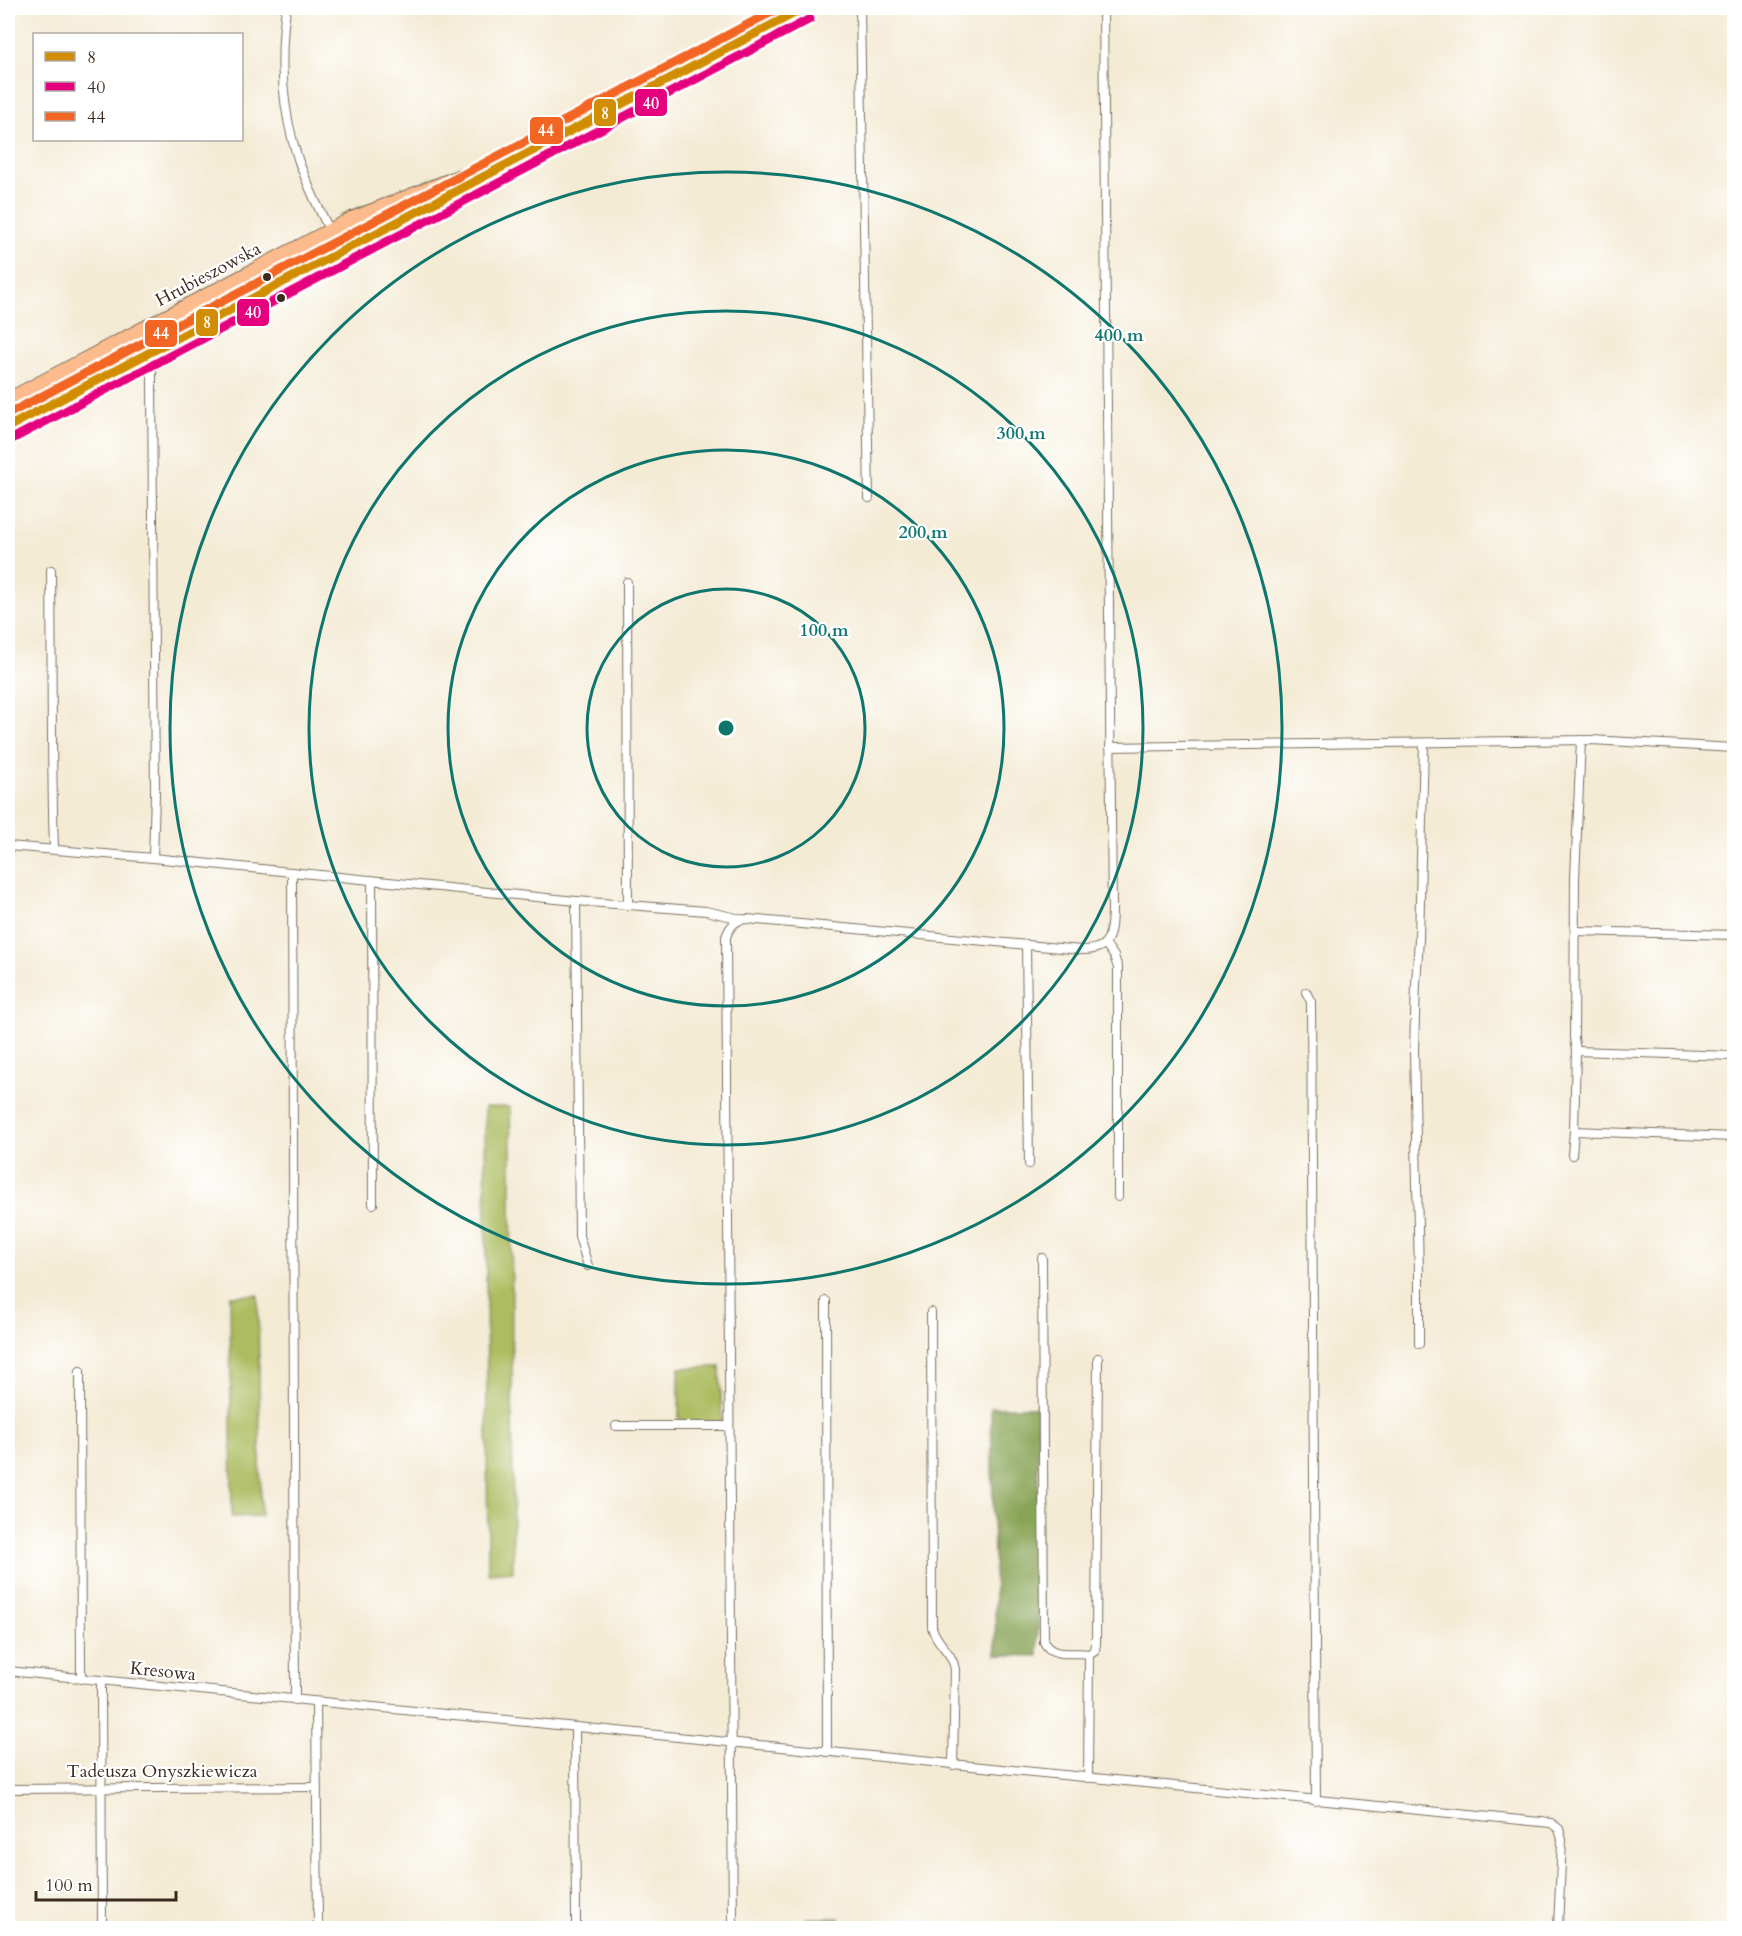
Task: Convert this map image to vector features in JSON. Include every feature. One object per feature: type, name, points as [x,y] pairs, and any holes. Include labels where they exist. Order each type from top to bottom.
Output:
[{"type":"main road","points":[[8,427],[804,8]]},
{"type":"main road","name":"Hrubieszowska","points":[[8,400],[367,212],[539,147]]},
{"type":"street","points":[[286,8],[283,32],[284,89],[289,126],[298,160],[345,249]]},
{"type":"street","points":[[860,8],[869,498]]},
{"type":"street","points":[[8,846],[153,858],[576,901],[706,911],[741,919],[1089,950],[1106,943],[1112,928],[1103,8]]},
{"type":"street","points":[[144,355],[152,371],[155,794],[153,858]]},
{"type":"street","points":[[51,570],[53,706],[51,762],[54,849]]},
{"type":"street","points":[[627,582],[628,905]]},
{"type":"street","points":[[1110,747],[1581,740],[1734,748]]},
{"type":"street","points":[[1572,1155],[1576,1050],[1574,1038],[1575,931],[1581,740]]},
{"type":"street","points":[[1419,1344],[1414,1051],[1424,743]]},
{"type":"street","points":[[292,872],[295,1700]]},
{"type":"street","points":[[372,880],[373,1204]]},
{"type":"street","points":[[576,901],[579,1236],[588,1266]]},
{"type":"street","points":[[733,1929],[726,944],[728,931],[735,922],[741,919]]},
{"type":"street","points":[[1575,931],[1734,935]]},
{"type":"street","points":[[1106,943],[1118,968],[1118,1197]]},
{"type":"street","points":[[1026,944],[1029,1164]]},
{"type":"street","points":[[1306,992],[1311,1002],[1316,1801]]},
{"type":"street","points":[[1576,1050],[1734,1056]]},
{"type":"street","points":[[1574,1131],[1734,1137]]},
{"type":"street","points":[[1042,1258],[1044,1642],[1048,1649],[1055,1652],[1089,1654],[1095,1650],[1096,1644],[1098,1358]]},
{"type":"street","points":[[826,1300],[827,1752]]},
{"type":"street","points":[[931,1312],[932,1627],[935,1637],[948,1651],[954,1662],[953,1766]]},
{"type":"street","points":[[80,1371],[81,1679]]},
{"type":"street","points":[[616,1426],[729,1426]]},
{"type":"street","points":[[1088,1779],[1089,1654]]},
{"type":"street","name":"Kresowa","points":[[8,1671],[1555,1824],[1562,1840],[1558,1929]]},
{"type":"street","points":[[101,1681],[102,1929]]},
{"type":"street","points":[[316,1702],[318,1929]]},
{"type":"street","points":[[574,1727],[576,1929]]},
{"type":"street","name":"Tadeusza Onyszkiewicza","points":[[8,1789],[317,1787]]},
{"type":"green space","points":[[578,113],[580,119],[538,142],[514,151],[510,147],[529,139]]},
{"type":"green space","points":[[506,149],[506,154],[343,217],[340,216]]},
{"type":"green space","points":[[452,186],[355,237],[348,238],[342,234],[349,228],[376,215]]},
{"type":"green space","points":[[316,246],[321,250],[321,256],[236,302],[229,290]]},
{"type":"green space","points":[[224,293],[230,305],[130,356],[123,351],[123,346]]},
{"type":"green space","points":[[106,355],[110,355],[111,359],[107,369],[8,422],[8,407]]},
{"type":"green space","points":[[485,1107],[510,1107],[511,1150],[513,1571],[488,1573]]},
{"type":"green space","points":[[258,1295],[261,1516],[232,1517],[230,1296]]},
{"type":"green space","points":[[720,1367],[722,1422],[679,1423],[679,1368]]},
{"type":"green space","points":[[991,1407],[1038,1407],[1038,1656],[996,1655]]},
{"type":"green space","points":[[807,1918],[840,1918],[840,1928],[807,1928]]},
{"type":"transit line","name":"44","points":[[8,414],[779,8]]},
{"type":"transit line","name":"8","points":[[8,427],[804,8]]},
{"type":"transit line","name":"40","points":[[14,438],[810,19]]}]
